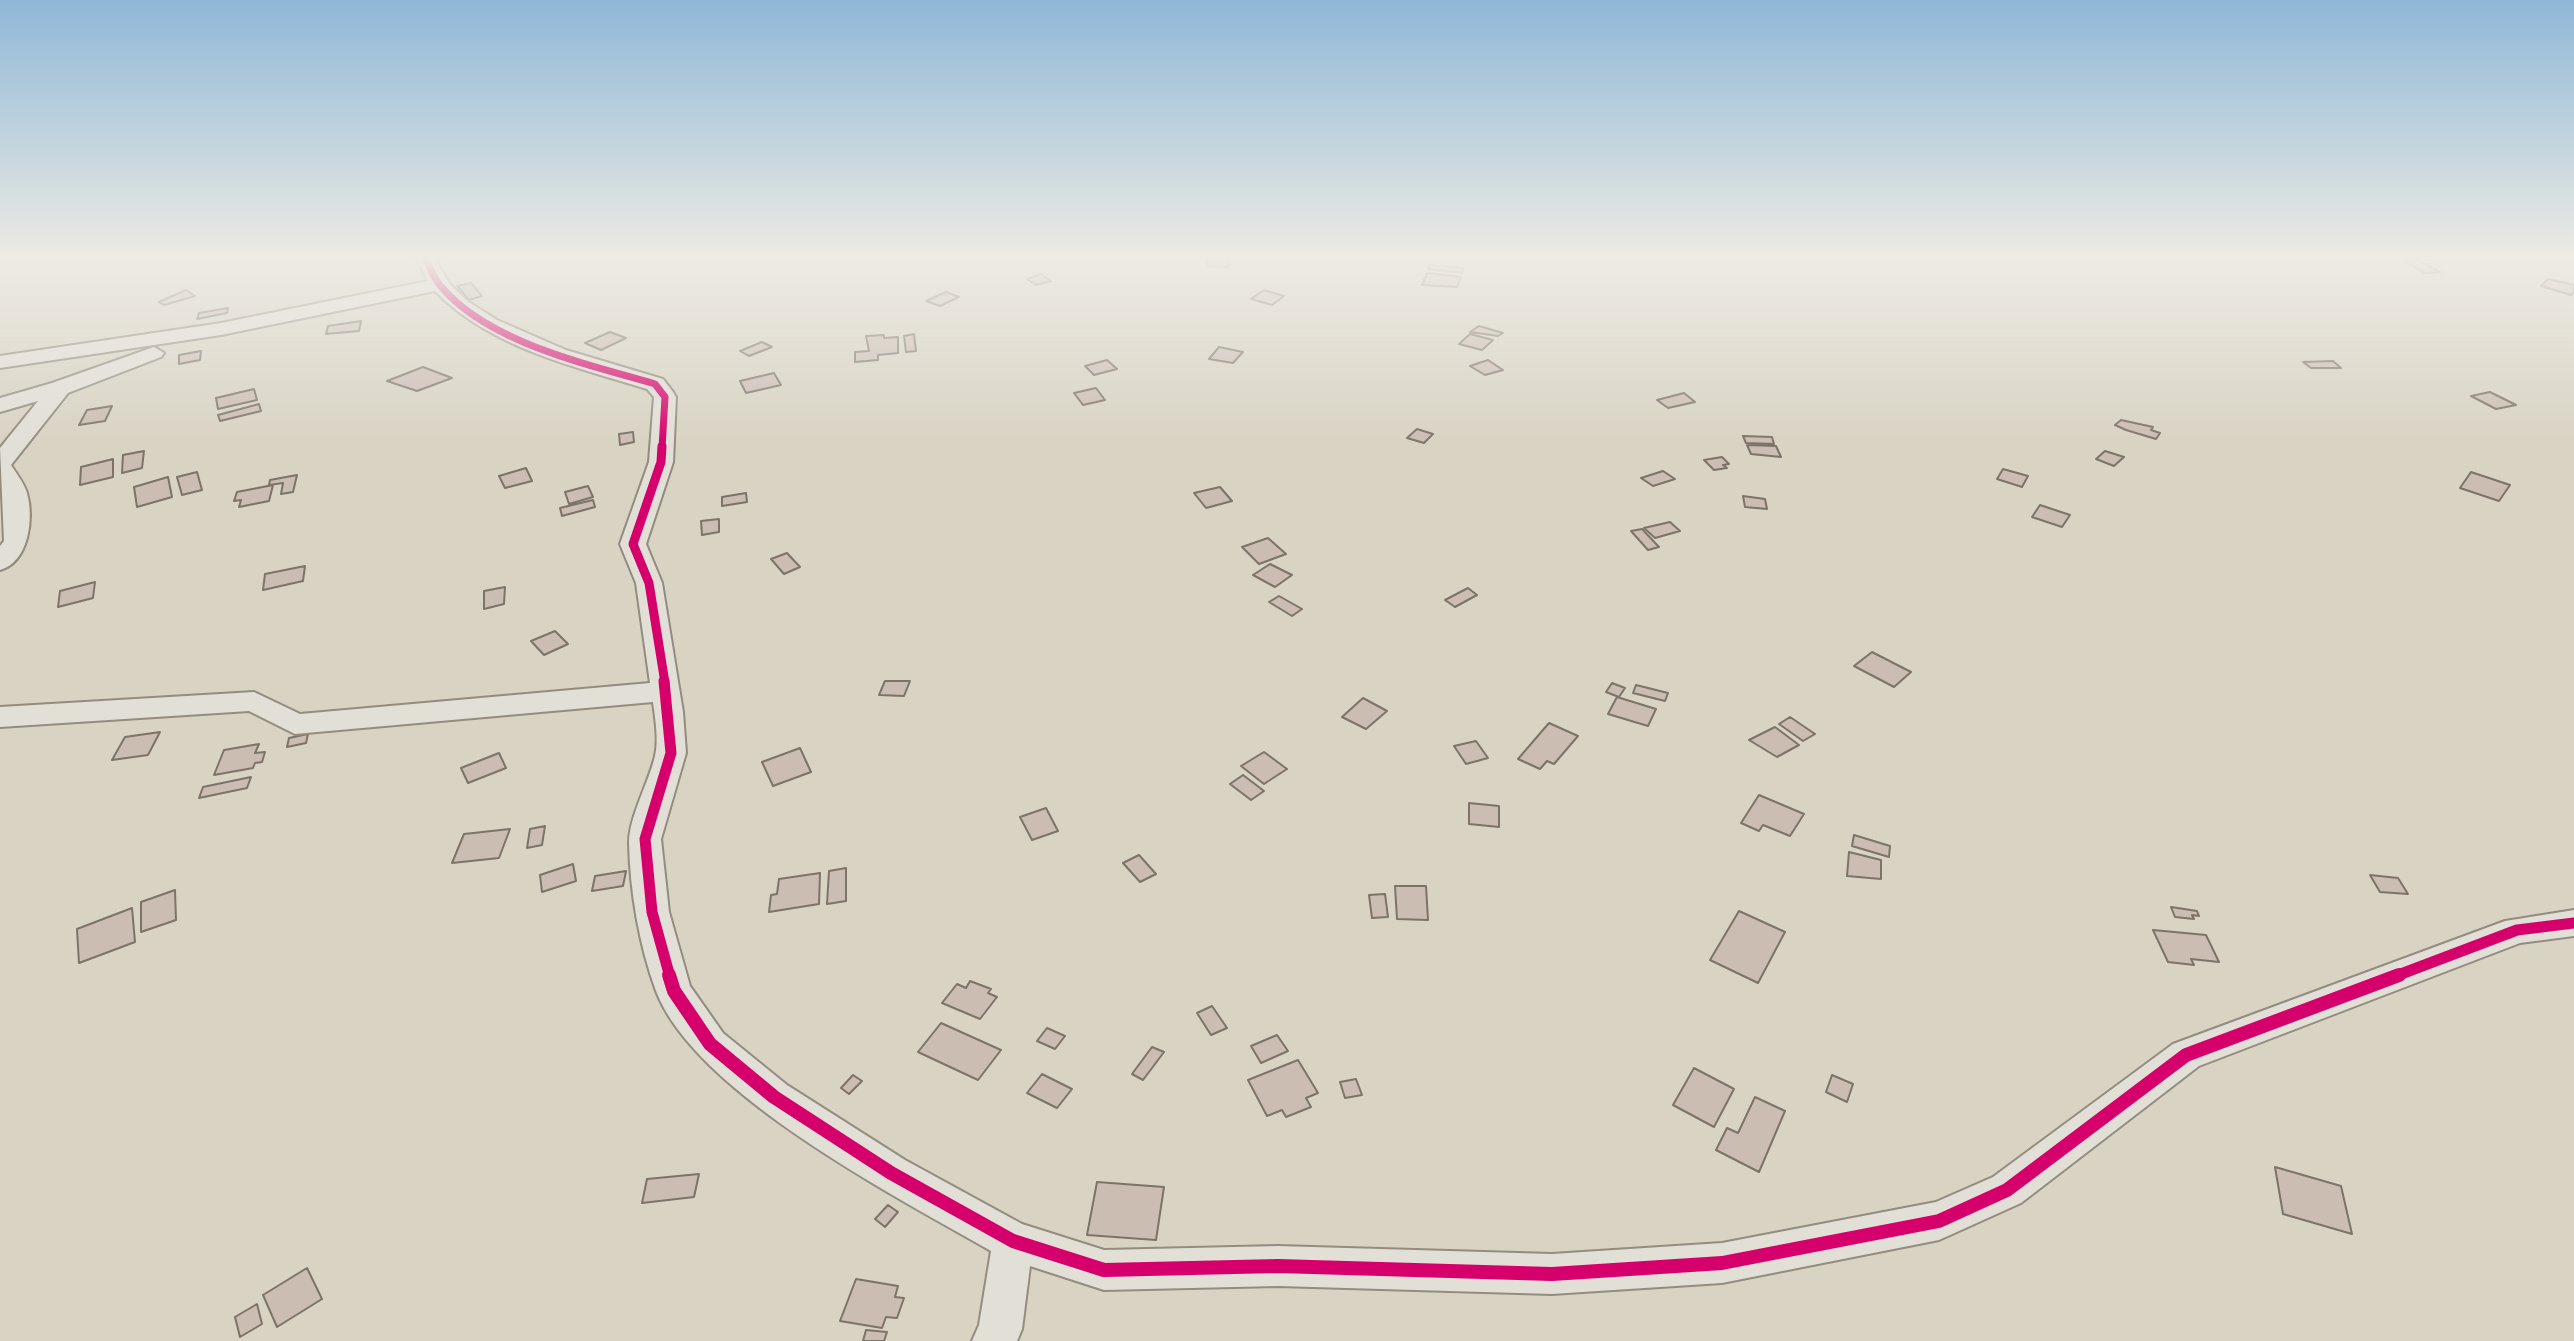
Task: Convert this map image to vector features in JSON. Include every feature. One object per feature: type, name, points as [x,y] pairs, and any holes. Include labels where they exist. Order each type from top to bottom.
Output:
[{"type":"street","points":[[0,362],[278,320]]},
{"type":"street","points":[[482,320],[513,339],[655,384],[665,397],[661,462],[633,544],[649,583],[666,691],[671,753],[645,839],[652,912],[674,991],[710,1044],[774,1097],[891,1173],[1013,1241],[1104,1270],[1278,1266],[1552,1274],[1722,1263],[1939,1221],[2007,1190],[2186,1055],[2517,930],[2574,923]]},
{"type":"street","points":[[0,405],[60,388],[211,331]]},
{"type":"street","points":[[0,562],[16,542],[15,493],[0,464],[60,388]]},
{"type":"street","points":[[0,717],[254,701],[295,724],[666,691]]},
{"type":"street","points":[[994,1341],[1000,1329],[1013,1241]]},
{"type":"building","points":[[361,321],[359,331],[326,334],[328,326]]},
{"type":"building","points":[[1479,326],[1503,333],[1498,336],[1470,332]]},
{"type":"building","points":[[610,332],[626,338],[601,350],[585,343]]},
{"type":"building","points":[[914,334],[916,351],[906,352],[904,336]]},
{"type":"building","points":[[1470,334],[1493,340],[1482,350],[1459,344]]},
{"type":"building","points":[[884,335],[884,338],[898,337],[898,353],[878,355],[878,360],[855,362],[855,352],[869,351],[866,336]]},
{"type":"building","points":[[762,342],[772,347],[749,356],[740,351]]},
{"type":"building","points":[[1219,347],[1243,352],[1233,363],[1209,359]]},
{"type":"building","points":[[201,351],[200,360],[179,364],[179,355]]},
{"type":"building","points":[[1107,360],[1117,369],[1094,375],[1085,366]]},
{"type":"building","points":[[1488,360],[1503,370],[1485,375],[1470,366]]},
{"type":"building","points":[[2333,361],[2341,368],[2311,368],[2303,362]]},
{"type":"building","points":[[423,367],[452,378],[417,391],[387,381]]},
{"type":"building","points":[[774,373],[781,385],[746,393],[740,381]]},
{"type":"building","points":[[1096,388],[1105,400],[1083,405],[1074,393]]},
{"type":"building","points":[[254,389],[257,400],[218,409],[216,398]]},
{"type":"building","points":[[2490,392],[2516,405],[2496,409],[2471,396]]},
{"type":"building","points":[[1684,393],[1695,402],[1668,408],[1657,400]]},
{"type":"building","points":[[259,404],[261,411],[220,421],[218,415]]},
{"type":"building","points":[[112,406],[105,421],[79,425],[87,410]]},
{"type":"building","points":[[2121,420],[2153,427],[2151,430],[2160,433],[2156,439],[2126,430],[2115,425]]},
{"type":"building","points":[[1417,429],[1433,434],[1424,443],[1407,438]]},
{"type":"building","points":[[633,432],[634,442],[620,445],[619,434]]},
{"type":"building","points":[[1743,436],[1772,437],[1774,444],[1746,443]]},
{"type":"building","points":[[1747,445],[1776,446],[1781,457],[1751,454]]},
{"type":"building","points":[[144,451],[142,468],[122,473],[123,455]]},
{"type":"building","points":[[2105,451],[2124,457],[2114,466],[2096,459]]},
{"type":"building","points":[[1722,457],[1729,464],[1723,465],[1727,468],[1714,470],[1704,460]]},
{"type":"building","points":[[113,459],[113,477],[80,485],[81,467]]},
{"type":"building","points":[[526,468],[532,481],[505,488],[499,476]]},
{"type":"building","points":[[2003,469],[2028,476],[2022,487],[1997,479]]},
{"type":"building","points":[[1663,471],[1675,479],[1653,486],[1641,478]]},
{"type":"building","points":[[197,472],[202,490],[182,495],[177,477]]},
{"type":"building","points":[[2471,472],[2510,485],[2499,501],[2460,488]]},
{"type":"building","points":[[297,475],[293,492],[281,494],[283,483],[269,485],[270,480]]},
{"type":"building","points":[[168,477],[172,497],[137,507],[134,487]]},
{"type":"building","points":[[273,485],[269,501],[239,507],[241,500],[234,501],[237,492]]},
{"type":"building","points":[[588,486],[593,497],[569,504],[565,492]]},
{"type":"building","points":[[1220,487],[1232,501],[1206,508],[1194,493]]},
{"type":"building","points":[[746,493],[747,502],[722,506],[722,497]]},
{"type":"building","points":[[1743,496],[1765,499],[1767,509],[1745,507]]},
{"type":"building","points":[[593,500],[595,507],[562,516],[560,508]]},
{"type":"building","points":[[2040,505],[2070,515],[2062,527],[2032,517]]},
{"type":"building","points":[[719,519],[719,532],[702,535],[701,521]]},
{"type":"building","points":[[1670,522],[1680,531],[1655,538],[1644,528]]},
{"type":"building","points":[[1642,529],[1659,547],[1648,550],[1631,531]]},
{"type":"building","points":[[1268,538],[1286,554],[1259,564],[1242,547]]},
{"type":"building","points":[[787,553],[800,567],[784,574],[771,559]]},
{"type":"building","points":[[1270,564],[1292,575],[1275,587],[1253,575]]},
{"type":"building","points":[[305,566],[303,581],[263,590],[265,574]]},
{"type":"building","points":[[95,582],[93,598],[58,607],[60,591]]},
{"type":"building","points":[[505,587],[504,604],[484,609],[484,591]]},
{"type":"building","points":[[1468,588],[1477,595],[1455,607],[1445,600]]},
{"type":"building","points":[[1279,596],[1302,609],[1292,616],[1269,602]]},
{"type":"building","points":[[555,631],[568,644],[544,655],[531,641]]},
{"type":"building","points":[[1872,652],[1911,672],[1894,687],[1854,666]]},
{"type":"building","points":[[885,681],[910,681],[904,696],[879,695]]},
{"type":"building","points":[[1612,683],[1625,688],[1619,697],[1606,692]]},
{"type":"building","points":[[1636,685],[1668,693],[1665,701],[1633,693]]},
{"type":"building","points":[[1617,697],[1656,709],[1648,726],[1608,714]]},
{"type":"building","points":[[1363,698],[1387,711],[1366,729],[1342,717]]},
{"type":"building","points":[[1790,717],[1815,734],[1803,741],[1779,724]]},
{"type":"building","points":[[1549,723],[1578,736],[1554,764],[1547,761],[1540,769],[1518,759]]},
{"type":"building","points":[[1775,727],[1799,745],[1777,757],[1749,740]]},
{"type":"building","points":[[160,732],[148,755],[112,760],[125,737]]},
{"type":"building","points":[[308,734],[306,743],[287,747],[289,738]]},
{"type":"building","points":[[1476,741],[1488,758],[1466,764],[1454,746]]},
{"type":"building","points":[[259,744],[255,753],[265,752],[262,762],[255,763],[253,768],[214,775],[224,750]]},
{"type":"building","points":[[800,748],[811,772],[773,786],[762,762]]},
{"type":"building","points":[[1264,752],[1287,769],[1264,784],[1241,766]]},
{"type":"building","points":[[499,753],[506,768],[468,783],[461,768]]},
{"type":"building","points":[[1243,775],[1264,791],[1251,800],[1230,784]]},
{"type":"building","points":[[251,777],[247,788],[199,798],[203,787]]},
{"type":"building","points":[[1759,795],[1804,814],[1790,836],[1763,825],[1759,831],[1741,823]]},
{"type":"building","points":[[1469,803],[1499,806],[1499,827],[1469,824]]},
{"type":"building","points":[[1046,808],[1058,831],[1032,840],[1020,817]]},
{"type":"building","points":[[545,826],[542,845],[527,848],[530,829]]},
{"type":"building","points":[[510,829],[499,858],[452,863],[464,834]]},
{"type":"building","points":[[1854,835],[1890,846],[1889,857],[1852,846]]},
{"type":"building","points":[[1849,852],[1881,860],[1881,879],[1847,876]]},
{"type":"building","points":[[1139,855],[1156,874],[1140,882],[1123,863]]},
{"type":"building","points":[[573,864],[576,881],[542,892],[540,875]]},
{"type":"building","points":[[846,868],[846,901],[827,904],[829,871]]},
{"type":"building","points":[[626,871],[623,886],[592,891],[595,876]]},
{"type":"building","points":[[820,873],[819,904],[769,912],[771,895],[777,894],[779,879]]},
{"type":"building","points":[[2370,875],[2398,878],[2408,894],[2380,892]]},
{"type":"building","points":[[1395,886],[1426,886],[1428,920],[1397,919]]},
{"type":"building","points":[[175,890],[176,920],[141,932],[141,902]]},
{"type":"building","points":[[1385,894],[1388,917],[1372,918],[1369,895]]},
{"type":"building","points":[[2171,907],[2197,911],[2199,916],[2192,915],[2194,919],[2175,917]]},
{"type":"building","points":[[132,908],[135,942],[79,963],[77,929]]},
{"type":"building","points":[[1739,911],[1785,932],[1758,983],[1710,960]]},
{"type":"building","points":[[2153,930],[2206,935],[2219,962],[2191,959],[2194,965],[2168,962]]},
{"type":"building","points":[[970,981],[991,989],[988,993],[997,997],[980,1019],[942,1003],[957,984],[966,988]]},
{"type":"building","points":[[1212,1006],[1227,1028],[1211,1035],[1197,1013]]},
{"type":"building","points":[[941,1023],[1001,1050],[978,1080],[918,1052]]},
{"type":"building","points":[[1047,1028],[1065,1036],[1055,1049],[1037,1041]]},
{"type":"building","points":[[1277,1035],[1288,1051],[1261,1063],[1251,1046]]},
{"type":"building","points":[[1152,1047],[1164,1052],[1143,1080],[1132,1074]]},
{"type":"building","points":[[1298,1060],[1318,1093],[1306,1098],[1311,1107],[1286,1117],[1282,1110],[1267,1116],[1248,1080]]},
{"type":"building","points":[[1694,1068],[1734,1089],[1714,1127],[1673,1105]]},
{"type":"building","points":[[1042,1074],[1072,1089],[1057,1108],[1027,1093]]},
{"type":"building","points":[[853,1075],[862,1081],[849,1094],[841,1088]]},
{"type":"building","points":[[1832,1075],[1853,1084],[1847,1102],[1826,1092]]},
{"type":"building","points":[[1356,1079],[1362,1095],[1345,1098],[1340,1082]]},
{"type":"building","points":[[1755,1097],[1785,1111],[1759,1172],[1716,1150],[1727,1128],[1738,1133]]},
{"type":"building","points":[[2275,1167],[2341,1186],[2352,1234],[2283,1214]]},
{"type":"building","points":[[699,1174],[694,1197],[642,1203],[647,1179]]},
{"type":"building","points":[[1097,1182],[1164,1187],[1156,1240],[1087,1235]]},
{"type":"building","points":[[888,1205],[898,1212],[885,1227],[875,1219]]},
{"type":"building","points":[[307,1268],[322,1299],[277,1327],[263,1295]]},
{"type":"building","points":[[856,1279],[898,1286],[895,1297],[904,1298],[897,1318],[886,1317],[882,1328],[840,1321]]},
{"type":"building","points":[[257,1304],[262,1324],[240,1337],[235,1317]]},
{"type":"building","points":[[866,1330],[887,1332],[884,1341],[863,1341]]},
{"type":"cycle path","points":[[482,320],[523,341],[655,384],[665,397],[661,462],[633,544],[649,583],[669,712],[671,753],[645,839],[652,912],[674,991],[710,1044],[774,1097],[891,1173],[1013,1241],[1104,1270],[1278,1266],[1552,1274],[1722,1263],[1939,1221],[2007,1190],[2186,1055],[2517,930],[2574,923]]}]
